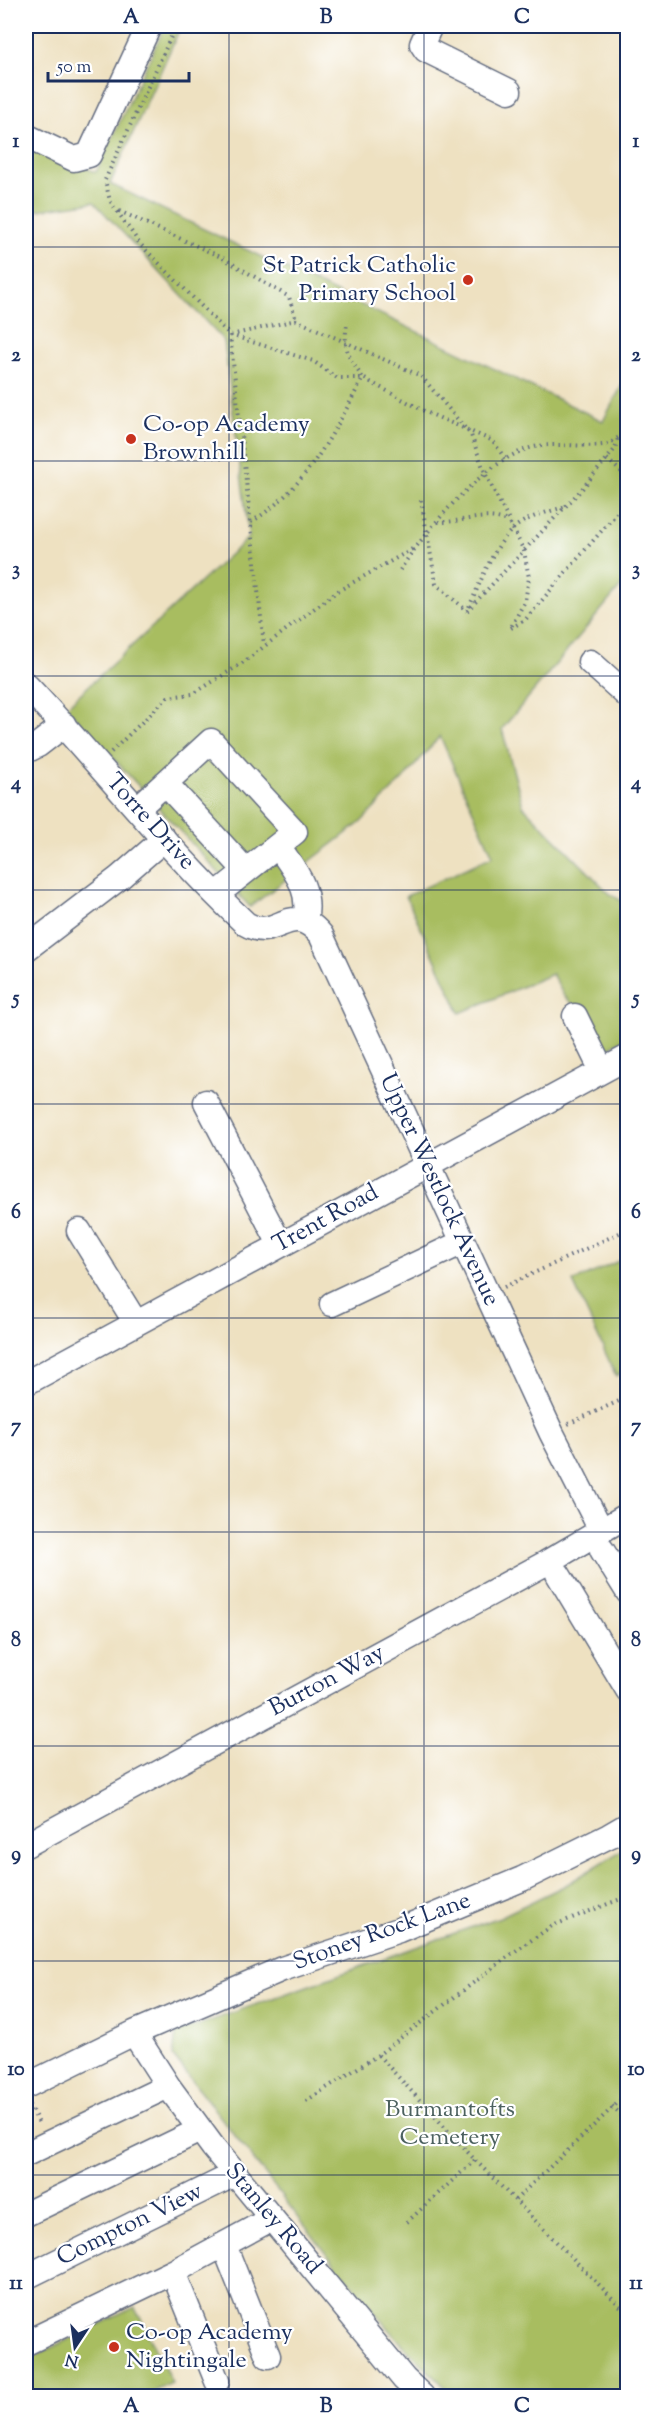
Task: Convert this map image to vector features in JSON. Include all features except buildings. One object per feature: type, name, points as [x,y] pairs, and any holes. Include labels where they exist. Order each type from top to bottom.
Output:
[{"type":"street","points":[[26,136],[74,159],[89,155],[149,26]]},
{"type":"street","points":[[430,26],[422,44],[426,50],[509,91]]},
{"type":"street","points":[[590,662],[627,696]]},
{"type":"street","name":"Torre Drive","points":[[26,685],[164,839],[238,917],[254,929],[265,930],[289,920],[305,921]]},
{"type":"street","points":[[26,751],[38,745],[64,725]]},
{"type":"street","points":[[138,808],[212,741],[295,832],[217,894]]},
{"type":"street","points":[[165,783],[246,871]]},
{"type":"street","points":[[26,949],[119,878],[164,839]]},
{"type":"street","points":[[278,846],[304,885],[308,907],[305,921]]},
{"type":"street","name":"Upper Westlock Avenue","points":[[305,921],[313,925],[321,935],[627,1592]]},
{"type":"street","points":[[575,1016],[602,1071]]},
{"type":"street","name":"Trent Road","points":[[26,1383],[627,1057]]},
{"type":"street","points":[[206,1102],[280,1244]]},
{"type":"street","points":[[79,1231],[136,1323]]},
{"type":"street","points":[[332,1304],[463,1242]]},
{"type":"street","name":"Burton Way","points":[[26,1845],[546,1563],[601,1540],[627,1515]]},
{"type":"street","points":[[558,1574],[627,1690]]},
{"type":"street","name":"Stoney Rock Lane","points":[[26,2093],[134,2033],[282,1969],[399,1930],[522,1879],[627,1825]]},
{"type":"street","name":"Stanley Road","points":[[134,2033],[200,2130],[422,2397]]},
{"type":"street","points":[[26,2154],[168,2086]]},
{"type":"street","points":[[26,2214],[200,2130]]},
{"type":"street","name":"Compton View","points":[[26,2277],[235,2174]]},
{"type":"street","points":[[26,2343],[173,2272],[272,2219]]},
{"type":"street","points":[[224,2245],[268,2356]]},
{"type":"street","points":[[173,2272],[217,2381]]},
{"type":"path","points":[[176,26],[105,180],[110,201],[140,244],[230,335],[313,361],[337,378],[363,378]]},
{"type":"path","points":[[117,210],[221,257],[289,297],[296,320]]},
{"type":"path","points":[[230,335],[296,320],[421,376],[471,435],[485,473],[497,492],[524,551],[529,578],[525,601],[510,629],[525,620],[627,500]]},
{"type":"path","points":[[347,323],[344,342],[351,362],[363,378],[426,412],[493,441],[506,460]]},
{"type":"path","points":[[230,335],[265,645]]},
{"type":"path","points":[[251,522],[272,509],[306,473],[329,440],[363,378]]},
{"type":"path","points":[[400,570],[414,548],[473,483],[506,460],[536,446],[607,444],[627,432]]},
{"type":"path","points":[[467,611],[607,459],[615,449],[619,437]]},
{"type":"path","points":[[607,459],[627,478]]},
{"type":"path","points":[[421,500],[436,584],[467,611]]},
{"type":"path","points":[[467,611],[488,568],[513,529],[544,513],[565,507]]},
{"type":"path","points":[[438,522],[456,522],[481,517],[501,518],[509,522]]},
{"type":"path","points":[[98,765],[168,698],[193,694],[265,645],[336,592],[414,548]]},
{"type":"path","points":[[627,1103],[624,1120],[627,1128]]},
{"type":"path","points":[[487,1295],[627,1229]]},
{"type":"path","points":[[551,1432],[627,1397]]},
{"type":"path","points":[[306,2101],[378,2055],[552,1926],[627,1896]]},
{"type":"path","points":[[378,2055],[475,2160],[627,2314]]},
{"type":"path","points":[[26,2093],[42,2128]]},
{"type":"path","points":[[515,2200],[627,2093]]},
{"type":"path","points":[[612,2106],[627,2121]]},
{"type":"path","points":[[407,2222],[475,2160]]},
{"type":"green space","points":[[165,26],[181,26],[110,184],[603,421],[627,376],[627,511],[620,519],[627,526],[627,579],[502,729],[523,806],[610,894],[627,904],[627,1037],[604,1051],[588,1019],[564,996],[552,974],[460,1013],[406,896],[493,856],[440,736],[406,776],[360,823],[250,907],[66,707],[249,537],[224,341],[94,202],[26,212],[26,146],[96,172]]},
{"type":"green space","points":[[627,1257],[627,1370],[616,1376],[573,1282]]},
{"type":"green space","name":"Burmantofts Cemetery","points":[[627,1847],[627,2396],[454,2396],[400,2342],[333,2262],[173,2056],[176,2033],[500,1917],[566,1885]]},
{"type":"green space","points":[[135,2307],[172,2383],[143,2396],[26,2396],[26,2360]]},
{"type":"place","name":"St Patrick Catholic Primary School","points":[[468,280]]},
{"type":"place","name":"Co-op Academy Brownhill","points":[[131,439]]},
{"type":"place","name":"Co-op Academy Nightingale","points":[[114,2347]]}]
